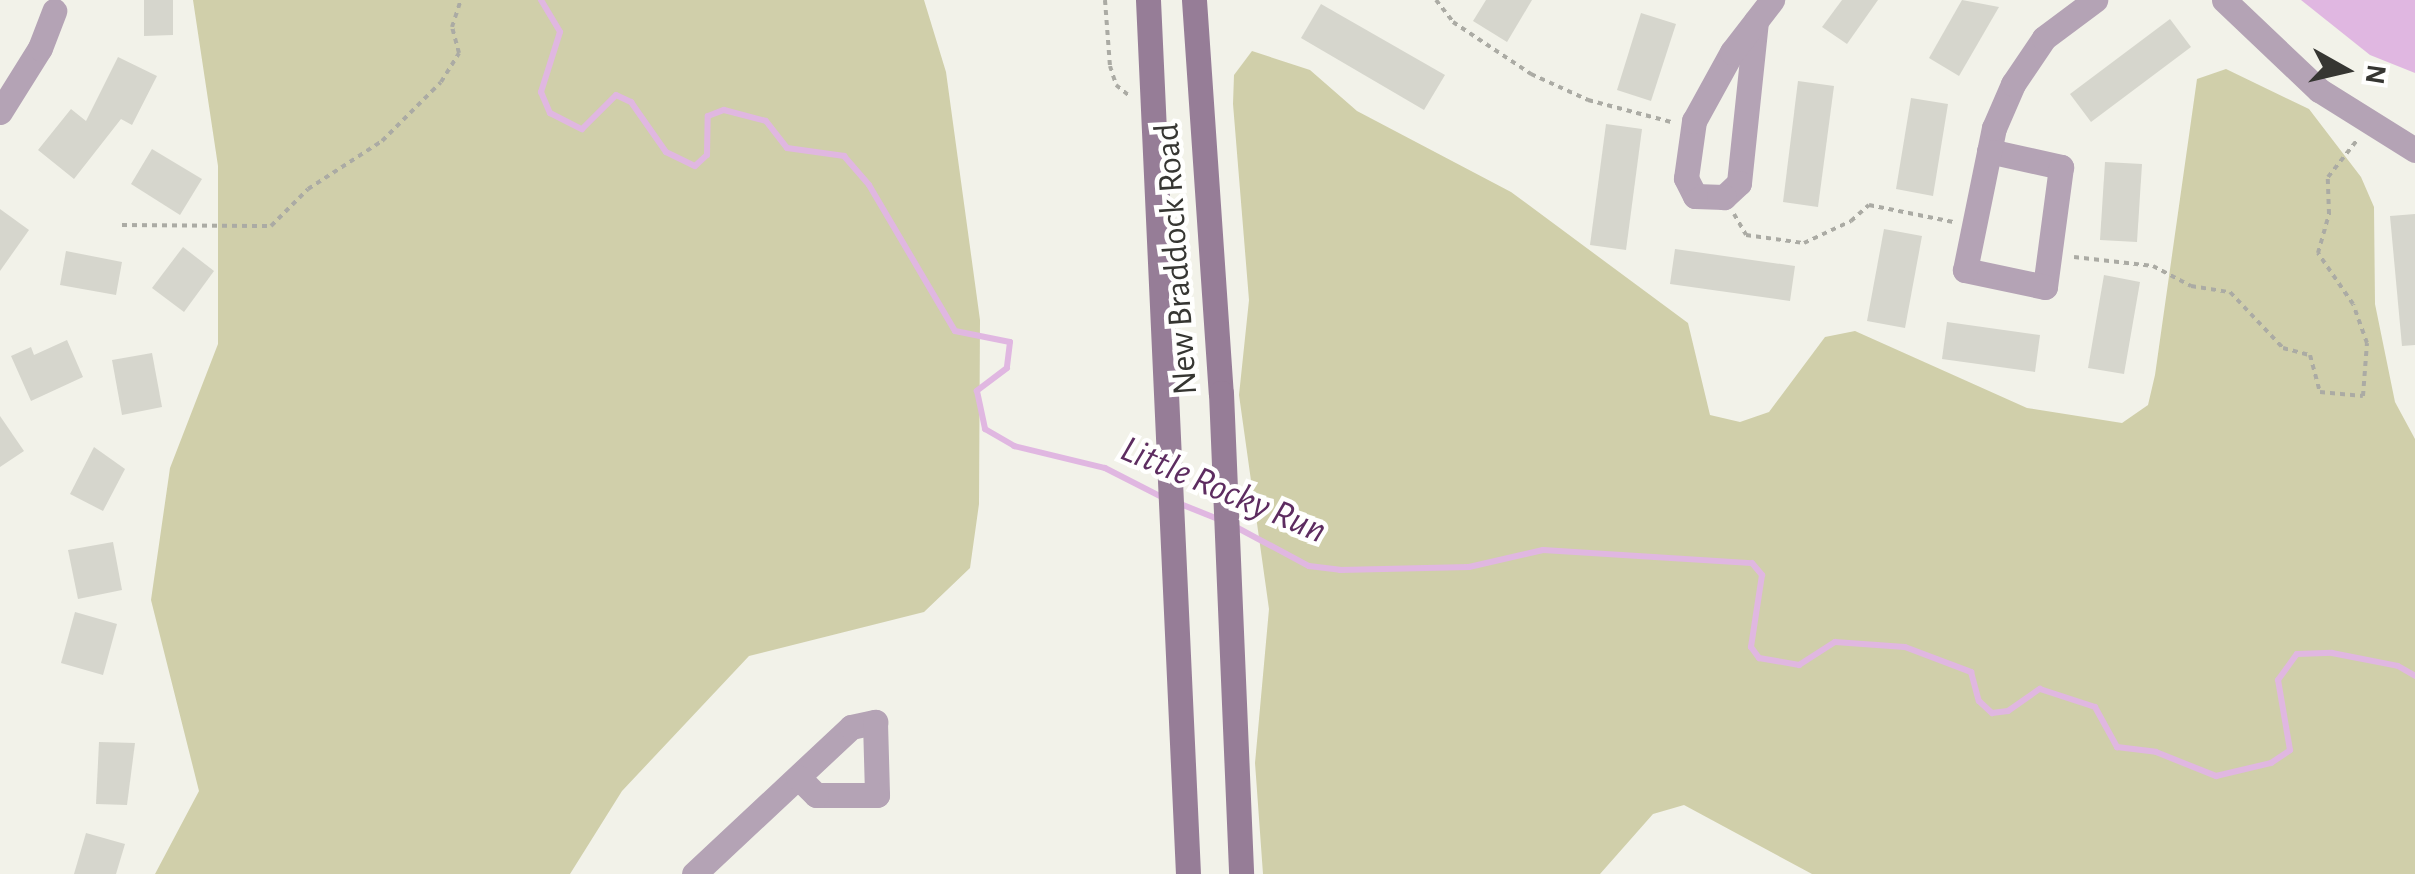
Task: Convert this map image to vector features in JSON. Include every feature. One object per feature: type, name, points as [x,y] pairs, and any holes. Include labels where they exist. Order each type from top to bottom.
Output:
[{"type":"main road","name":"New Braddock Road","points":[[1148,0],[1188,874]]},
{"type":"main road","name":"New Braddock Road","points":[[1194,0],[1221,392],[1241,874]]},
{"type":"street","points":[[1756,22],[1739,183],[1724,197],[1695,196],[1686,178],[1694,125],[1732,52],[1772,0]]},
{"type":"street","points":[[1989,151],[2061,167],[2045,287],[1965,270],[1989,151],[2013,84],[2044,38],[2095,0]]},
{"type":"street","points":[[2224,0],[2286,62],[2367,122],[2415,150]]},
{"type":"street","points":[[0,112],[40,48],[54,11]]},
{"type":"street","points":[[694,874],[798,777]]},
{"type":"path","points":[[122,225],[220,231],[271,226],[308,189],[382,142],[441,82],[459,53],[452,27],[461,0]]},
{"type":"path","points":[[1105,0],[1110,66],[1116,85],[1131,97]]},
{"type":"path","points":[[1436,0],[1453,22],[1562,88],[1694,125]]},
{"type":"path","points":[[2050,253],[2152,266],[2191,286],[2230,292],[2283,348],[2310,355],[2320,392],[2364,396],[2367,343],[2352,304],[2318,252],[2330,214],[2328,177],[2367,122]]},
{"type":"path","points":[[1724,197],[1746,235],[1804,243],[1851,221],[1868,205],[1974,227]]},
{"type":"green space","points":[[193,0],[924,0],[946,72],[980,320],[979,504],[970,568],[924,612],[749,656],[622,791],[570,874],[155,874],[199,791],[151,600],[170,468],[218,344],[218,166]]},
{"type":"green space","points":[[1252,51],[1310,70],[1357,111],[1511,192],[1688,323],[1710,415],[1740,422],[1769,412],[1825,337],[1855,331],[2027,408],[2122,423],[2148,405],[2155,375],[2197,79],[2226,69],[2309,109],[2361,177],[2374,207],[2375,304],[2395,402],[2415,439],[2415,874],[1812,874],[1684,805],[1653,814],[1600,874],[1263,874],[1255,763],[1269,609],[1239,395],[1249,300],[1233,104],[1234,75]]},
{"type":"shaded area","points":[[2301,0],[2415,0],[2415,73],[2370,55]]},
{"type":"building","points":[[144,0],[173,0],[173,35],[144,36]]},
{"type":"building","points":[[1486,0],[1532,0],[1507,42],[1473,21]]},
{"type":"building","points":[[1842,0],[1878,0],[1847,44],[1822,27]]},
{"type":"building","points":[[1962,0],[1999,7],[1959,76],[1929,58]]},
{"type":"building","points":[[1321,4],[1445,75],[1424,110],[1301,38]]},
{"type":"building","points":[[1641,13],[1676,24],[1651,101],[1617,90]]},
{"type":"building","points":[[2170,19],[2191,47],[2091,122],[2070,94]]},
{"type":"building","points":[[118,57],[157,76],[132,125],[121,119],[74,179],[38,150],[71,109],[86,121]]},
{"type":"building","points":[[1798,81],[1834,86],[1818,207],[1783,202]]},
{"type":"building","points":[[1911,98],[1948,104],[1933,196],[1896,189]]},
{"type":"building","points":[[1606,124],[1642,129],[1626,250],[1590,245]]},
{"type":"building","points":[[152,149],[202,179],[180,215],[131,184]]},
{"type":"building","points":[[2105,162],[2142,164],[2137,242],[2100,240]]},
{"type":"building","points":[[0,209],[29,230],[0,271]]},
{"type":"building","points":[[2415,214],[2415,345],[2402,346],[2390,216]]},
{"type":"building","points":[[1884,229],[1922,236],[1905,328],[1867,321]]},
{"type":"building","points":[[183,247],[214,271],[184,312],[152,288]]},
{"type":"building","points":[[1675,249],[1795,266],[1790,301],[1670,284]]},
{"type":"building","points":[[66,251],[122,262],[116,295],[60,285]]},
{"type":"building","points":[[2104,275],[2140,282],[2124,374],[2088,368]]},
{"type":"building","points":[[1947,322],[2040,335],[2035,372],[1942,359]]},
{"type":"building","points":[[67,340],[83,377],[31,401],[11,356],[31,347],[34,355]]},
{"type":"building","points":[[152,353],[162,407],[122,415],[112,360]]},
{"type":"building","points":[[0,416],[24,451],[0,467]]},
{"type":"building","points":[[94,447],[125,469],[103,511],[70,494]]},
{"type":"building","points":[[113,542],[122,590],[78,599],[68,550]]},
{"type":"building","points":[[75,612],[117,624],[103,675],[61,663]]},
{"type":"building","points":[[99,742],[135,743],[127,805],[96,804]]},
{"type":"building","points":[[86,833],[125,844],[116,874],[74,874]]},
{"type":"waterway","name":"Little Rocky Run","points":[[541,0],[560,32],[541,92],[550,113],[582,129],[616,95],[631,102],[666,152],[695,166],[707,155],[708,116],[724,110],[766,121],[787,148],[844,156],[869,185],[955,331],[1010,342],[1007,368],[977,391],[985,429],[1014,446],[1105,468],[1162,497]]},
{"type":"waterway","name":"Little Rocky Run","points":[[1178,503],[1218,519]]},
{"type":"waterway","name":"Little Rocky Run","points":[[1234,526],[1309,566],[1340,570],[1469,567],[1543,550],[1752,563],[1762,575],[1751,647],[1759,658],[1799,665],[1835,642],[1905,647],[1971,672],[1979,701],[1992,713],[2008,711],[2040,689],[2095,707],[2117,747],[2156,752],[2216,776],[2271,763],[2290,750],[2278,680],[2297,654],[2332,653],[2398,666],[2415,676]]}]
